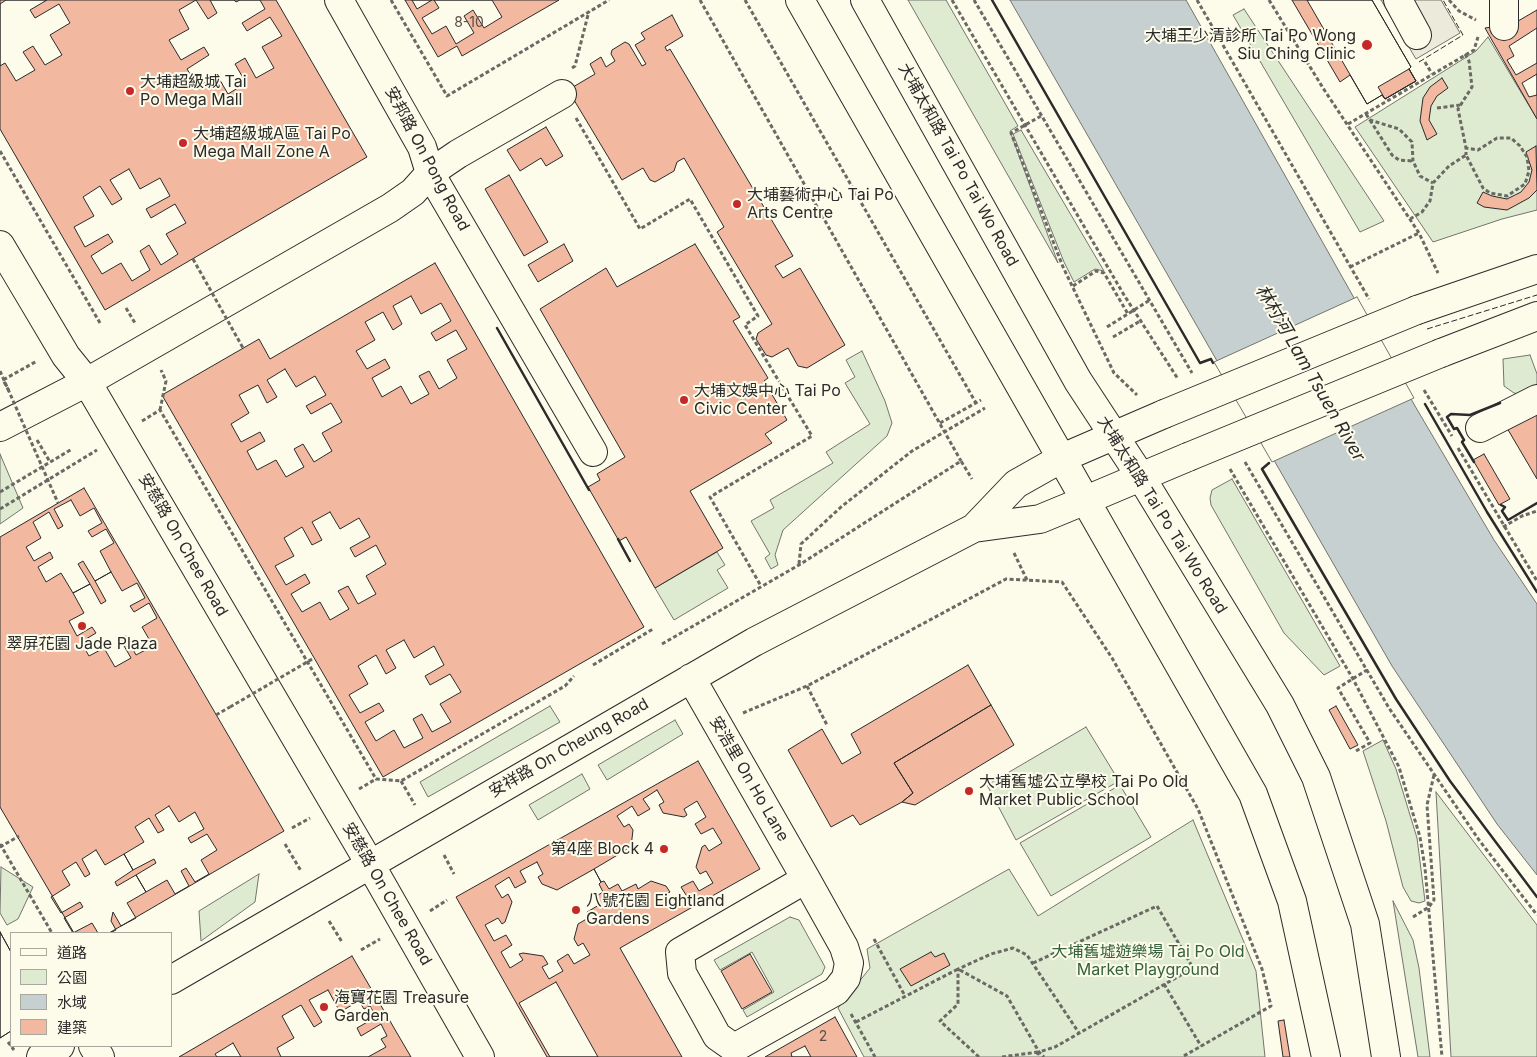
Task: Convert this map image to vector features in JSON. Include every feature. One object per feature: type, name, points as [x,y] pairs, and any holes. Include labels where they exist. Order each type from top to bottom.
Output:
[{"type":"street","name":"安邦路 On Pong Road","points":[[339,0],[418,140],[427,158],[430,173],[516,317],[593,452]]},
{"type":"street","points":[[800,0],[1253,794],[1292,901],[1326,1057]]},
{"type":"street","name":"大埔太和路 Tai Po Tai Wo Road","points":[[866,0],[1042,318],[1112,435],[1140,477],[1280,705],[1316,777],[1365,924],[1386,1057]]},
{"type":"street","points":[[1398,0],[1417,35]]},
{"type":"street","points":[[0,427],[87,382],[390,208],[413,192],[430,173],[562,94]]},
{"type":"street","name":"安慈路 On Chee Road","points":[[0,245],[66,356],[87,382],[370,864],[480,1057]]},
{"type":"street","name":"安祥路 On Cheung Road","points":[[172,979],[754,642],[974,528],[1016,484],[1062,458],[1112,435],[1417,310],[1537,269]]},
{"type":"street","name":"安祥路 On Cheung Road","points":[[974,528],[1040,520],[1440,353],[1537,316]]},
{"type":"street","points":[[1480,428],[1537,399]]},
{"type":"street","name":"安浩里 On Ho Lane","points":[[691,678],[806,879],[844,947],[849,963],[846,978],[836,991],[734,1048],[717,1036],[682,974],[680,952],[806,879]]},
{"type":"street","points":[[42,1057],[58,1047]]},
{"type":"path","points":[[391,0],[447,96],[609,0]]},
{"type":"path","points":[[700,0],[972,479]]},
{"type":"path","points":[[745,0],[976,403]]},
{"type":"path","points":[[952,0],[1134,310],[1181,385]]},
{"type":"path","points":[[974,0],[1195,378]]},
{"type":"path","points":[[1197,0],[1370,301]]},
{"type":"path","points":[[1269,0],[1420,233],[1439,274]]},
{"type":"path","points":[[1348,124],[1474,50],[1493,20],[1459,11],[1449,0]]},
{"type":"path","points":[[589,12],[575,66],[554,79],[640,229],[690,200],[758,316],[745,325],[812,436],[710,496],[761,586]]},
{"type":"path","points":[[1465,54],[1469,61],[1472,88],[1458,109],[1466,155],[1483,188],[1490,193],[1507,196],[1524,184],[1529,171],[1527,157],[1520,146],[1511,138],[1497,138],[1478,150],[1466,148]]},
{"type":"path","points":[[1437,108],[1461,105]]},
{"type":"path","points":[[1366,114],[1392,155],[1399,160],[1413,161]]},
{"type":"path","points":[[1041,116],[1011,133],[1063,267],[1114,372],[1129,390],[1138,396],[1143,396]]},
{"type":"path","points":[[1370,120],[1399,129],[1412,142],[1413,161],[1420,176],[1433,183]]},
{"type":"path","points":[[0,151],[100,323]]},
{"type":"path","points":[[1410,219],[1422,212],[1430,201],[1433,183],[1450,166],[1466,155]]},
{"type":"path","points":[[1350,267],[1420,233]]},
{"type":"path","points":[[193,259],[244,348]]},
{"type":"path","points":[[1073,286],[1096,271],[1104,273],[1128,314]]},
{"type":"path","points":[[1108,327],[1150,300]]},
{"type":"path","points":[[1113,337],[1142,320]]},
{"type":"path","points":[[13,398],[3,380],[38,360]]},
{"type":"path","points":[[0,371],[58,503]]},
{"type":"path","points":[[1422,386],[1537,581]]},
{"type":"path","points":[[940,423],[981,400]]},
{"type":"path","points":[[799,564],[801,544],[812,531],[912,451],[985,408]]},
{"type":"path","points":[[0,509],[80,462],[118,435],[160,410],[376,779]]},
{"type":"path","points":[[34,435],[50,462]]},
{"type":"path","points":[[0,492],[72,449]]},
{"type":"path","points":[[1240,455],[1366,670],[1479,840],[1537,915]]},
{"type":"path","points":[[1225,460],[1353,679],[1399,766],[1420,837],[1429,907],[1442,1057]]},
{"type":"path","points":[[662,644],[799,564],[961,461]]},
{"type":"path","points":[[1504,527],[1522,516],[1537,511]]},
{"type":"path","points":[[1014,552],[1027,580]]},
{"type":"path","points":[[771,703],[807,686],[1006,579],[1062,582],[1112,658],[1198,809],[1262,969],[1271,1006],[1182,1057]]},
{"type":"path","points":[[594,664],[653,630]]},
{"type":"path","points":[[216,715],[314,658]]},
{"type":"path","points":[[1356,751],[1370,743],[1338,688],[1366,670]]},
{"type":"path","points":[[359,789],[376,779],[401,781],[565,686],[574,676]]},
{"type":"path","points":[[807,686],[827,725]]},
{"type":"path","points":[[1412,917],[1429,907],[1434,900],[1427,805],[1434,775]]},
{"type":"path","points":[[401,781],[415,805]]},
{"type":"path","points":[[292,828],[310,818]]},
{"type":"path","points":[[19,836],[0,845],[51,932]]},
{"type":"path","points":[[286,844],[302,872]]},
{"type":"path","points":[[444,855],[454,874]]},
{"type":"path","points":[[430,911],[447,900]]},
{"type":"path","points":[[1002,1057],[1039,1052],[1055,1047],[1193,968],[1157,906],[1033,963]]},
{"type":"path","points":[[330,921],[342,942]]},
{"type":"path","points":[[361,950],[380,939]]},
{"type":"path","points":[[874,939],[905,996]]},
{"type":"path","points":[[856,1022],[958,969],[991,954],[1013,948],[1028,955],[1079,1033]]},
{"type":"path","points":[[958,969],[1007,996],[1039,1052],[1044,1057]]},
{"type":"path","points":[[958,969],[958,1004],[940,1021],[979,1057]]},
{"type":"path","points":[[1164,984],[1201,1046]]},
{"type":"path","points":[[848,1009],[875,1057]]},
{"type":"path","points":[[1036,1057],[1039,1052]]},
{"type":"green space","points":[[908,0],[946,0],[1018,126],[1010,131],[1058,263]]},
{"type":"green space","points":[[1244,9],[1384,221],[1360,232],[1233,15]]},
{"type":"green space","points":[[1488,37],[1537,119],[1537,210],[1502,219],[1433,242],[1355,127],[1476,51]]},
{"type":"green space","points":[[1021,130],[1104,271],[1095,269],[1074,282],[1064,262],[1013,134]]},
{"type":"green space","points":[[862,351],[885,401],[892,423],[887,436],[783,530],[775,555],[778,565],[771,569],[765,558],[770,554],[751,521],[774,508],[770,500],[833,463],[826,452],[870,424],[845,383],[855,377],[846,360]]},
{"type":"green space","points":[[1530,355],[1537,374],[1537,390],[1529,396],[1514,393],[1504,386],[1503,359]]},
{"type":"green space","points":[[0,454],[23,508],[0,524]]},
{"type":"green space","points":[[1232,479],[1340,666],[1324,675],[1284,633],[1211,505],[1212,490]]},
{"type":"green space","points":[[717,552],[725,565],[717,570],[728,588],[674,620],[655,588]]},
{"type":"green space","points":[[550,706],[560,722],[428,797],[420,782]]},
{"type":"green space","points":[[675,720],[683,734],[607,780],[598,765]]},
{"type":"green space","points":[[1086,727],[1119,781],[1016,840],[987,785]]},
{"type":"green space","points":[[1383,740],[1396,769],[1417,838],[1425,901],[1419,903],[1411,901],[1403,887],[1386,821],[1363,751]]},
{"type":"green space","points":[[582,774],[590,789],[538,820],[529,805]]},
{"type":"green space","points":[[1120,785],[1151,837],[1051,896],[1020,843]]},
{"type":"green space","points":[[1436,792],[1537,925],[1537,1057],[1451,1057]]},
{"type":"green space","name":"大埔舊墟遊樂場 Tai Po Old Market Playground","points":[[1193,820],[1256,971],[1265,1057],[864,1057],[838,1008],[870,968],[867,949],[1009,869],[1038,916]]},
{"type":"green space","points":[[1,867],[33,887],[18,919],[7,925],[0,913]]},
{"type":"green space","points":[[259,874],[255,902],[201,941],[199,911]]},
{"type":"green space","points":[[1393,901],[1413,940],[1419,968],[1430,1057],[1418,1057]]},
{"type":"green space","points":[[790,917],[799,920],[825,967],[822,974],[747,1017],[743,1010],[774,992],[752,952],[720,970],[714,960]]},
{"type":"shaded area","points":[[1381,0],[1441,0],[1460,33],[1416,59]]},
{"type":"water","name":"林村河 Lam Tsuen River","points":[[1010,0],[1186,0],[1415,406],[1494,540],[1537,604],[1537,875],[1497,824],[1392,666]]},
{"type":"pier","points":[[1357,297],[1414,398],[1272,462],[1214,362]]},
{"type":"building","name":"大埔超級城A區 Tai Po Mega Mall Zone A","points":[[0,0],[276,0],[367,157],[105,310],[0,129]]},
{"type":"building","points":[[6,0],[47,0],[30,10],[35,18],[59,4],[70,23],[50,35],[62,55],[45,65],[33,46],[23,52],[35,70],[16,81],[5,63],[0,66],[0,4]]},
{"type":"building","points":[[196,0],[208,19],[217,13],[210,0],[234,0],[236,2],[240,0],[260,0],[265,9],[242,23],[247,31],[270,17],[282,36],[262,47],[274,68],[256,78],[245,58],[235,64],[246,83],[228,94],[217,75],[198,87],[187,69],[209,55],[204,47],[181,60],[169,40],[189,29],[179,10]]},
{"type":"building","points":[[405,0],[559,0],[462,56],[457,46],[438,57]]},
{"type":"building","points":[[412,0],[432,0],[417,9]]},
{"type":"building","points":[[434,0],[492,0],[502,17],[484,28],[473,10],[464,16],[474,33],[456,44],[446,26],[432,34],[422,18],[439,8]]},
{"type":"building","points":[[1292,0],[1372,0],[1411,67],[1409,69],[1416,81],[1385,99],[1382,95],[1367,104],[1350,75],[1340,82]]},
{"type":"building","points":[[1307,0],[1372,0],[1411,67],[1409,69],[1416,81],[1385,99],[1382,95],[1367,104]]},
{"type":"building","points":[[1537,10],[1537,119],[1485,28],[1513,24]]},
{"type":"building","name":"大埔藝術中心 Tai Po Arts Centre","points":[[672,15],[683,36],[665,47],[667,51],[670,49],[793,256],[775,266],[783,278],[800,268],[845,345],[807,368],[798,366],[788,348],[772,357],[766,355],[756,339],[758,333],[772,324],[717,232],[724,227],[684,158],[677,162],[674,171],[655,182],[650,180],[643,168],[622,180],[568,90],[595,74],[590,64],[601,57],[606,67],[615,61],[611,54],[612,50],[625,42],[629,44],[642,66],[646,64],[635,45],[645,39],[641,33]]},
{"type":"building","points":[[1537,28],[1537,63],[1516,75],[1507,60],[1514,56],[1509,46]]},
{"type":"building","points":[[1409,69],[1416,81],[1385,99],[1378,87]]},
{"type":"building","points":[[1537,74],[1537,95],[1529,97],[1522,83]]},
{"type":"building","points":[[1442,78],[1448,88],[1437,96],[1431,106],[1429,120],[1437,134],[1427,140],[1420,121],[1423,98],[1430,87]]},
{"type":"building","points":[[546,127],[563,156],[546,166],[541,158],[520,171],[507,150]]},
{"type":"building","points":[[1536,146],[1537,190],[1529,198],[1507,210],[1484,207],[1477,203],[1483,192],[1507,199],[1521,192],[1529,182],[1532,170],[1526,152]]},
{"type":"building","points":[[129,169],[140,189],[160,178],[170,196],[146,209],[151,218],[175,204],[186,223],[166,234],[178,254],[161,265],[149,245],[140,251],[150,270],[132,281],[121,263],[102,274],[91,256],[113,242],[108,234],[85,247],[74,227],[94,216],[83,197],[100,186],[112,205],[122,199],[110,180]]},
{"type":"building","points":[[509,175],[548,242],[524,256],[485,189]]},
{"type":"building","points":[[564,244],[573,261],[538,282],[528,265]]},
{"type":"building","name":"大埔文娛中心 Tai Po Civic Center","points":[[695,244],[740,317],[733,321],[768,378],[764,381],[787,420],[765,434],[772,443],[690,491],[723,548],[655,588],[626,537],[619,541],[588,487],[600,480],[597,474],[625,457],[540,309],[606,268],[617,287]]},
{"type":"building","points":[[435,263],[644,627],[383,777],[162,395],[259,339],[270,359]]},
{"type":"building","points":[[411,296],[421,314],[441,303],[451,321],[431,333],[436,341],[456,330],[467,349],[447,360],[457,378],[439,389],[429,371],[419,376],[429,394],[411,404],[401,386],[382,397],[372,378],[390,368],[385,359],[367,369],[356,351],[375,340],[365,322],[383,312],[393,330],[402,324],[393,306]]},
{"type":"building","points":[[285,369],[296,387],[315,376],[326,395],[306,406],[311,414],[331,403],[342,422],[322,433],[332,451],[314,462],[303,444],[294,449],[304,467],[286,477],[276,460],[257,470],[247,451],[265,441],[260,432],[241,442],[231,424],[249,413],[239,395],[258,385],[267,403],[277,397],[267,380]]},
{"type":"building","points":[[1537,410],[1537,479],[1507,428]]},
{"type":"building","points":[[1484,454],[1510,499],[1499,505],[1473,460]]},
{"type":"building","name":"翠屏花園 Jade Plaza","points":[[84,488],[284,831],[111,932],[73,932],[0,807],[0,537]]},
{"type":"building","points":[[71,500],[80,516],[94,508],[102,523],[88,531],[92,537],[106,529],[114,543],[100,551],[111,572],[95,581],[83,561],[78,564],[90,584],[73,593],[61,573],[46,582],[38,567],[53,558],[50,552],[34,561],[26,547],[41,538],[33,522],[49,512],[58,529],[63,526],[54,509]]},
{"type":"building","points":[[330,512],[340,529],[359,518],[370,537],[350,548],[355,557],[376,545],[386,564],[366,576],[376,594],[358,604],[348,586],[338,591],[349,609],[330,620],[320,602],[302,612],[291,594],[310,583],[305,574],[286,585],[275,566],[294,556],[284,538],[302,527],[312,545],[322,540],[312,522]]},
{"type":"building","points":[[111,572],[122,591],[137,583],[145,598],[130,606],[134,612],[149,603],[157,618],[142,627],[153,646],[136,655],[126,636],[120,639],[131,658],[115,667],[104,648],[89,656],[81,642],[96,633],[92,627],[77,636],[69,621],[84,613],[73,593],[90,584],[101,604],[106,601],[95,581]]},
{"type":"building","points":[[404,640],[414,658],[434,646],[444,665],[425,676],[430,685],[450,674],[461,692],[440,704],[451,722],[432,732],[422,714],[413,719],[423,738],[404,748],[394,730],[376,741],[365,722],[384,711],[379,703],[360,713],[349,695],[368,684],[358,666],[376,655],[386,674],[396,668],[386,650]]},
{"type":"building","points":[[968,665],[991,705],[894,763],[913,793],[902,802],[860,825],[853,815],[831,827],[788,750],[822,729],[842,764],[861,753],[851,734]]},
{"type":"building","points":[[991,705],[1014,745],[915,805],[902,802],[913,793],[894,763]]},
{"type":"building","points":[[1336,706],[1358,745],[1350,749],[1329,710]]},
{"type":"building","name":"八號花園 Eightland Gardens","points":[[698,761],[760,869],[620,948],[682,1057],[547,1057],[456,897]]},
{"type":"building","name":"第4座 Block 4","points":[[657,790],[664,802],[659,805],[663,813],[684,817],[687,815],[684,809],[697,801],[706,817],[695,824],[701,834],[713,828],[722,843],[709,851],[705,845],[702,847],[696,867],[700,874],[706,871],[713,883],[699,891],[693,881],[681,887],[688,898],[672,907],[665,895],[670,892],[666,886],[651,881],[638,889],[636,884],[622,891],[618,884],[609,889],[604,881],[601,882],[594,869],[631,847],[633,830],[629,824],[624,827],[617,816],[632,806],[638,816],[650,809],[643,799]]},
{"type":"building","points":[[169,806],[179,822],[195,812],[204,829],[188,838],[191,843],[207,834],[217,850],[201,860],[209,874],[195,882],[186,868],[181,871],[189,886],[175,894],[167,880],[146,892],[136,875],[156,863],[154,859],[133,870],[124,854],[144,842],[135,827],[149,818],[158,833],[164,830],[155,815]]},
{"type":"building","points":[[96,850],[105,865],[124,854],[133,870],[115,882],[117,886],[136,875],[146,892],[127,903],[136,918],[121,926],[113,912],[111,921],[116,930],[112,932],[97,932],[92,923],[72,932],[64,918],[83,907],[80,902],[61,913],[51,897],[70,885],[62,871],[76,862],[85,877],[90,874],[82,859]]},
{"type":"building","points":[[537,862],[543,874],[538,877],[542,884],[557,890],[594,869],[601,882],[599,884],[603,892],[595,897],[599,905],[587,912],[590,917],[578,924],[574,939],[578,946],[583,943],[590,955],[574,964],[568,954],[557,961],[563,971],[549,979],[542,967],[548,964],[543,956],[519,954],[523,960],[510,968],[501,952],[512,945],[506,935],[494,941],[485,925],[498,918],[502,924],[505,922],[512,902],[508,894],[502,898],[495,886],[509,877],[515,888],[526,882],[520,871]]},
{"type":"building","points":[[0,932],[10,950],[10,1032],[0,1038]]},
{"type":"building","points":[[0,932],[10,950],[10,1032],[0,1038]]},
{"type":"building","points":[[931,952],[935,957],[944,953],[950,965],[911,986],[900,969]]},
{"type":"building","points":[[750,954],[772,992],[742,1009],[721,971]]},
{"type":"building","name":"海寶花園 Treasure Garden","points":[[352,956],[411,1057],[179,1057]]},
{"type":"building","points":[[556,982],[598,1057],[550,1057],[519,1003]]},
{"type":"building","points":[[328,990],[340,1012],[359,1001],[364,1009],[370,1006],[376,1017],[357,1028],[361,1036],[381,1024],[387,1036],[381,1039],[386,1047],[368,1057],[281,1057],[277,1048],[294,1038],[282,1016],[301,1005],[314,1027],[322,1022],[309,1000]]},
{"type":"building","points":[[835,1017],[857,1057],[765,1057]]},
{"type":"building","points":[[1284,1020],[1290,1057],[1283,1057],[1278,1021]]},
{"type":"building","points":[[233,1043],[241,1057],[217,1057],[215,1054]]},
{"type":"building","points":[[805,1046],[811,1057],[792,1057],[791,1053]]},
{"type":"fence","points":[[1419,62],[1463,35],[1443,0]]},
{"type":"fence","points":[[1427,329],[1537,295]]},
{"type":"wall","points":[[992,0],[1200,363],[1211,359],[1213,363]]},
{"type":"wall","points":[[497,328],[589,490]]},
{"type":"wall","points":[[1474,462],[1462,442],[1464,440],[1457,428],[1454,429],[1447,417],[1451,414],[1470,415],[1500,403]]},
{"type":"wall","points":[[1425,404],[1487,512],[1537,592]]},
{"type":"wall","points":[[1269,463],[1262,469],[1396,699],[1450,781],[1537,897]]},
{"type":"wall","points":[[1501,505],[1505,507],[1502,511],[1508,520],[1537,503]]},
{"type":"wall","points":[[618,539],[630,561]]},
{"type":"place","name":"大埔王少清診所 Tai Po Wong Siu Ching Clinic","points":[[1367,45]]},
{"type":"place","name":"大埔超級城 Tai Po Mega Mall","points":[[130,91]]},
{"type":"place","name":"大埔超級城A區 Tai Po Mega Mall Zone A","points":[[183,143]]},
{"type":"place","name":"大埔藝術中心 Tai Po Arts Centre","points":[[737,204]]},
{"type":"place","name":"大埔文娛中心 Tai Po Civic Center","points":[[684,400]]},
{"type":"place","name":"翠屏花園 Jade Plaza","points":[[82,626]]},
{"type":"place","name":"大埔舊墟公立學校 Tai Po Old Market Public School","points":[[969,791]]},
{"type":"place","name":"第4座 Block 4","points":[[664,849]]},
{"type":"place","name":"八號花園 Eightland Gardens","points":[[576,910]]},
{"type":"place","name":"海寶花園 Treasure Garden","points":[[324,1007]]}]
